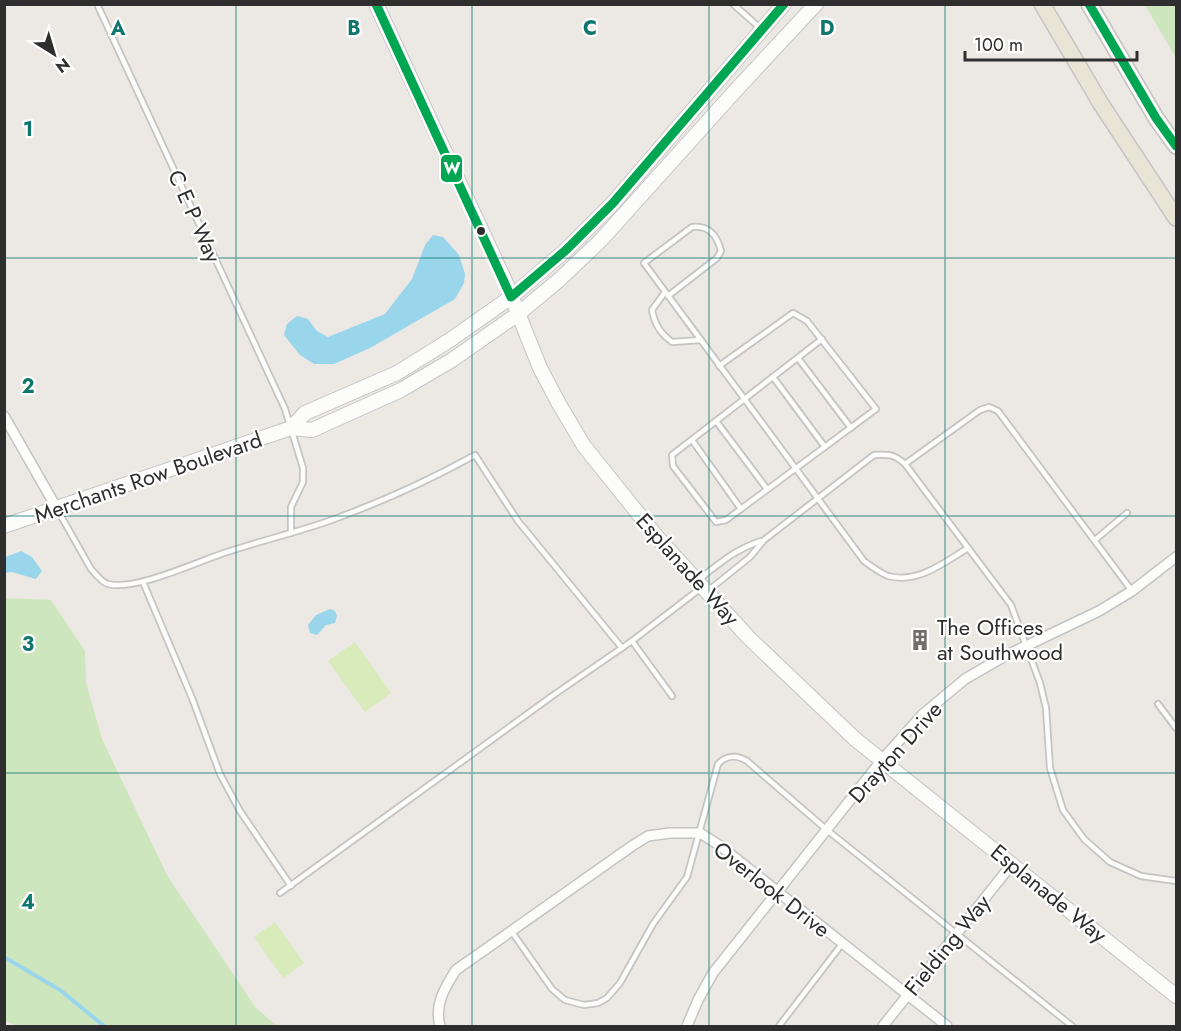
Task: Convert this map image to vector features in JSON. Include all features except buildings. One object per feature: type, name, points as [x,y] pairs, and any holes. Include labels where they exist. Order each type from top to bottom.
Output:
[{"type":"main road","points":[[1042,4],[1101,104],[1176,218]]},
{"type":"main road","points":[[1089,4],[1156,118],[1176,146]]},
{"type":"street","name":"Esplanade Way","points":[[376,4],[511,297],[540,368],[584,446],[657,537],[786,675],[838,724],[881,761],[1176,996]]},
{"type":"street","name":"Merchants Row Boulevard","points":[[291,428],[305,413],[397,373],[450,340],[511,297],[566,250],[613,203],[784,4]]},
{"type":"street","name":"Merchants Row Boulevard","points":[[4,526],[291,428],[312,430],[401,390],[461,355],[518,314],[602,240],[816,4]]},
{"type":"street","points":[[763,30],[779,44]]},
{"type":"street","points":[[4,416],[56,507]]},
{"type":"street","name":"Drayton Drive","points":[[687,1026],[698,999],[713,973],[881,761],[922,715],[965,679],[1099,611],[1132,591],[1176,557]]},
{"type":"street","name":"Overlook Drive","points":[[440,1026],[438,1019],[440,998],[456,970],[632,846],[648,837],[670,833],[700,833],[742,862],[947,1026]]},
{"type":"street","name":"Fielding Way","points":[[883,1026],[1012,864]]},
{"type":"lane","name":"C E P Way","points":[[98,4],[267,369],[291,428],[303,468],[303,482],[291,507],[291,533]]},
{"type":"lane","points":[[733,4],[763,30]]},
{"type":"lane","points":[[700,340],[672,342],[661,332],[654,321],[652,310],[666,294],[717,258],[721,251],[719,243],[708,228],[699,226],[692,227],[644,263],[666,294],[700,340],[719,366],[864,561],[888,576],[904,577],[926,573],[968,548]]},
{"type":"lane","points":[[719,366],[793,314],[807,321],[822,339],[876,409],[726,520],[716,522],[673,466],[672,455],[822,339]]},
{"type":"lane","points":[[798,358],[850,428]]},
{"type":"lane","points":[[773,377],[825,447]]},
{"type":"lane","points":[[905,464],[980,410],[989,407],[998,411],[1132,591]]},
{"type":"lane","points":[[717,420],[767,489]]},
{"type":"lane","points":[[692,440],[741,509]]},
{"type":"lane","points":[[703,586],[750,557],[764,540],[874,455],[890,454],[905,464],[1011,605],[1040,683],[1046,708],[1050,768],[1063,810],[1084,839],[1110,862],[1141,876],[1176,881]]},
{"type":"lane","points":[[56,507],[98,578],[107,584],[123,585],[143,582],[224,553],[326,522],[435,477],[476,455],[518,521],[622,648]]},
{"type":"lane","points":[[1095,540],[1127,513]]},
{"type":"lane","points":[[280,893],[684,603],[703,586],[726,557],[743,547],[764,540]]},
{"type":"lane","points":[[143,582],[192,698],[220,774],[240,811],[291,886]]},
{"type":"lane","points":[[632,641],[672,696]]},
{"type":"lane","points":[[1158,704],[1176,729]]},
{"type":"lane","points":[[512,932],[552,988],[565,1000],[584,1005],[603,1001],[615,990],[650,929],[687,877],[718,764],[727,757],[733,757],[747,761],[827,830],[1072,1026]]},
{"type":"lane","points":[[779,1026],[842,944]]},
{"type":"green space","points":[[1145,5],[1176,5],[1176,58]]},
{"type":"green space","points":[[5,598],[51,600],[85,651],[86,683],[102,739],[168,877],[256,1008],[277,1026],[18,1026],[5,1021]]},
{"type":"green space","points":[[355,642],[391,693],[365,712],[328,661]]},
{"type":"green space","points":[[275,922],[304,963],[283,978],[254,937]]},
{"type":"water","points":[[433,235],[443,237],[459,255],[465,274],[464,283],[455,299],[370,348],[334,364],[314,364],[300,355],[284,335],[287,324],[297,316],[308,319],[317,331],[328,337],[385,314],[412,279],[425,245]]},
{"type":"water","points":[[21,551],[32,557],[42,571],[36,579],[12,572],[5,573],[5,557]]},
{"type":"water","points":[[330,609],[335,611],[337,616],[335,623],[326,625],[317,635],[310,633],[308,625],[316,615]]},
{"type":"waterway","points":[[4,957],[60,990],[104,1026]]},
{"type":"transit line","name":"W","points":[[376,4],[511,297],[566,250],[613,203],[784,4]]},
{"type":"transit line","name":"W","points":[[1089,4],[1156,118],[1176,146]]},
{"type":"place","name":"The Offices at Southwood","points":[[920,640]]}]
